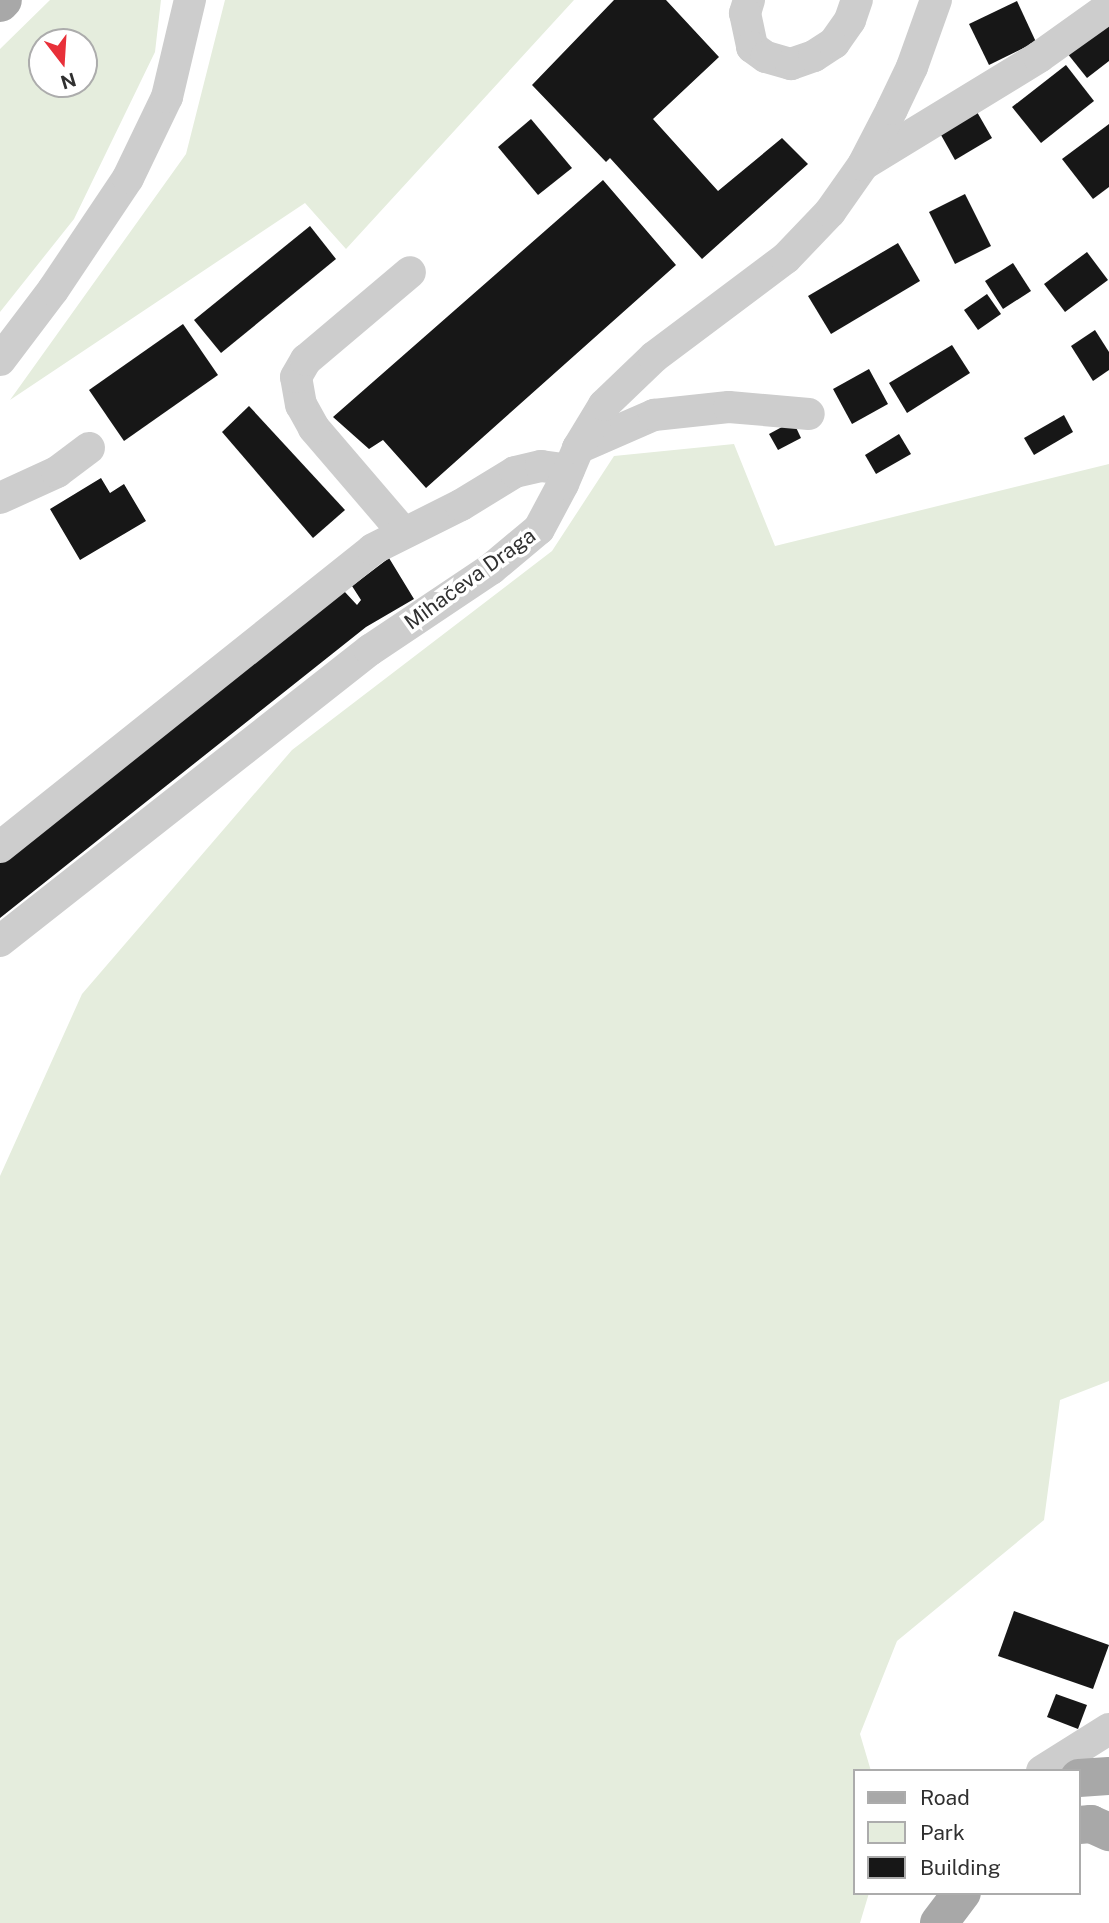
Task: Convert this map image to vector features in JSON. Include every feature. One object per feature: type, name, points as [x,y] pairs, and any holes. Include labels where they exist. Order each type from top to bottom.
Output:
[{"type":"main road","points":[[1081,1778],[1109,1776]]},
{"type":"main road","points":[[1081,1825],[1091,1824],[1109,1832]]},
{"type":"main road","points":[[939,1923],[960,1895]]},
{"type":"street","points":[[0,360],[53,290],[128,178],[167,97],[190,0]]},
{"type":"street","points":[[750,0],[745,13],[752,47],[766,57],[791,64],[814,56],[834,43],[850,20],[857,0]]},
{"type":"street","name":"Mihačeva Draga","points":[[0,941],[370,650],[491,569],[539,529],[573,459],[604,405],[654,357],[786,258],[830,212],[863,165],[912,67],[936,0]]},
{"type":"street","points":[[863,165],[1039,57],[1109,7]]},
{"type":"street","points":[[403,531],[314,428],[301,405],[296,377],[306,360],[410,272]]},
{"type":"street","points":[[0,847],[373,548],[403,531],[461,505],[515,472],[573,459],[654,415],[729,407],[809,414]]},
{"type":"street","points":[[0,498],[57,472],[89,448]]},
{"type":"street","points":[[1045,1769],[1109,1729]]},
{"type":"green space","points":[[50,0],[161,0],[155,52],[74,219],[0,312],[0,49]]},
{"type":"green space","points":[[225,0],[574,0],[346,249],[305,203],[10,400],[186,154]]},
{"type":"green space","points":[[734,444],[775,546],[1109,464],[1109,1381],[1060,1400],[1044,1520],[897,1641],[860,1734],[870,1769],[853,1769],[853,1895],[868,1895],[860,1923],[0,1923],[0,1176],[82,994],[292,750],[552,551],[614,456]]},
{"type":"building","points":[[614,0],[666,0],[719,57],[653,119],[718,191],[782,138],[808,164],[702,259],[610,158],[606,162],[532,85]]},
{"type":"building","points":[[1017,1],[1036,42],[989,65],[969,24]]},
{"type":"building","points":[[1109,20],[1109,61],[1087,78],[1067,53]]},
{"type":"building","points":[[1066,65],[1094,101],[1041,143],[1012,107]]},
{"type":"building","points":[[973,105],[992,138],[955,160],[936,126]]},
{"type":"building","points":[[531,119],[572,168],[538,195],[498,147]]},
{"type":"building","points":[[1109,124],[1109,187],[1093,199],[1062,159]]},
{"type":"building","points":[[603,180],[676,265],[426,488],[383,440],[369,449],[333,417]]},
{"type":"building","points":[[965,194],[991,246],[955,264],[929,212]]},
{"type":"building","points":[[310,226],[336,259],[221,353],[194,320]]},
{"type":"building","points":[[898,243],[920,281],[831,334],[808,296]]},
{"type":"building","points":[[1087,252],[1108,280],[1065,312],[1044,284]]},
{"type":"building","points":[[1013,263],[1031,291],[1003,309],[985,281]]},
{"type":"building","points":[[987,294],[1001,314],[978,330],[964,310]]},
{"type":"building","points":[[183,324],[218,375],[124,441],[89,390]]},
{"type":"building","points":[[1095,330],[1109,352],[1109,370],[1093,381],[1071,346]]},
{"type":"building","points":[[952,345],[970,373],[907,413],[889,383]]},
{"type":"building","points":[[869,369],[888,404],[852,424],[833,389]]},
{"type":"building","points":[[249,406],[345,510],[313,538],[222,432]]},
{"type":"building","points":[[1064,415],[1073,432],[1034,455],[1024,438]]},
{"type":"building","points":[[793,421],[801,438],[778,450],[769,434]]},
{"type":"building","points":[[899,434],[911,454],[876,474],[865,455]]},
{"type":"building","points":[[101,478],[110,493],[124,484],[146,521],[80,560],[50,509]]},
{"type":"building","points":[[389,558],[414,599],[366,627],[0,918],[0,863],[344,591],[357,605],[361,600],[352,586]]},
{"type":"building","points":[[1014,1611],[1109,1645],[1093,1689],[998,1656]]},
{"type":"building","points":[[1056,1694],[1087,1705],[1078,1729],[1047,1717]]}]
